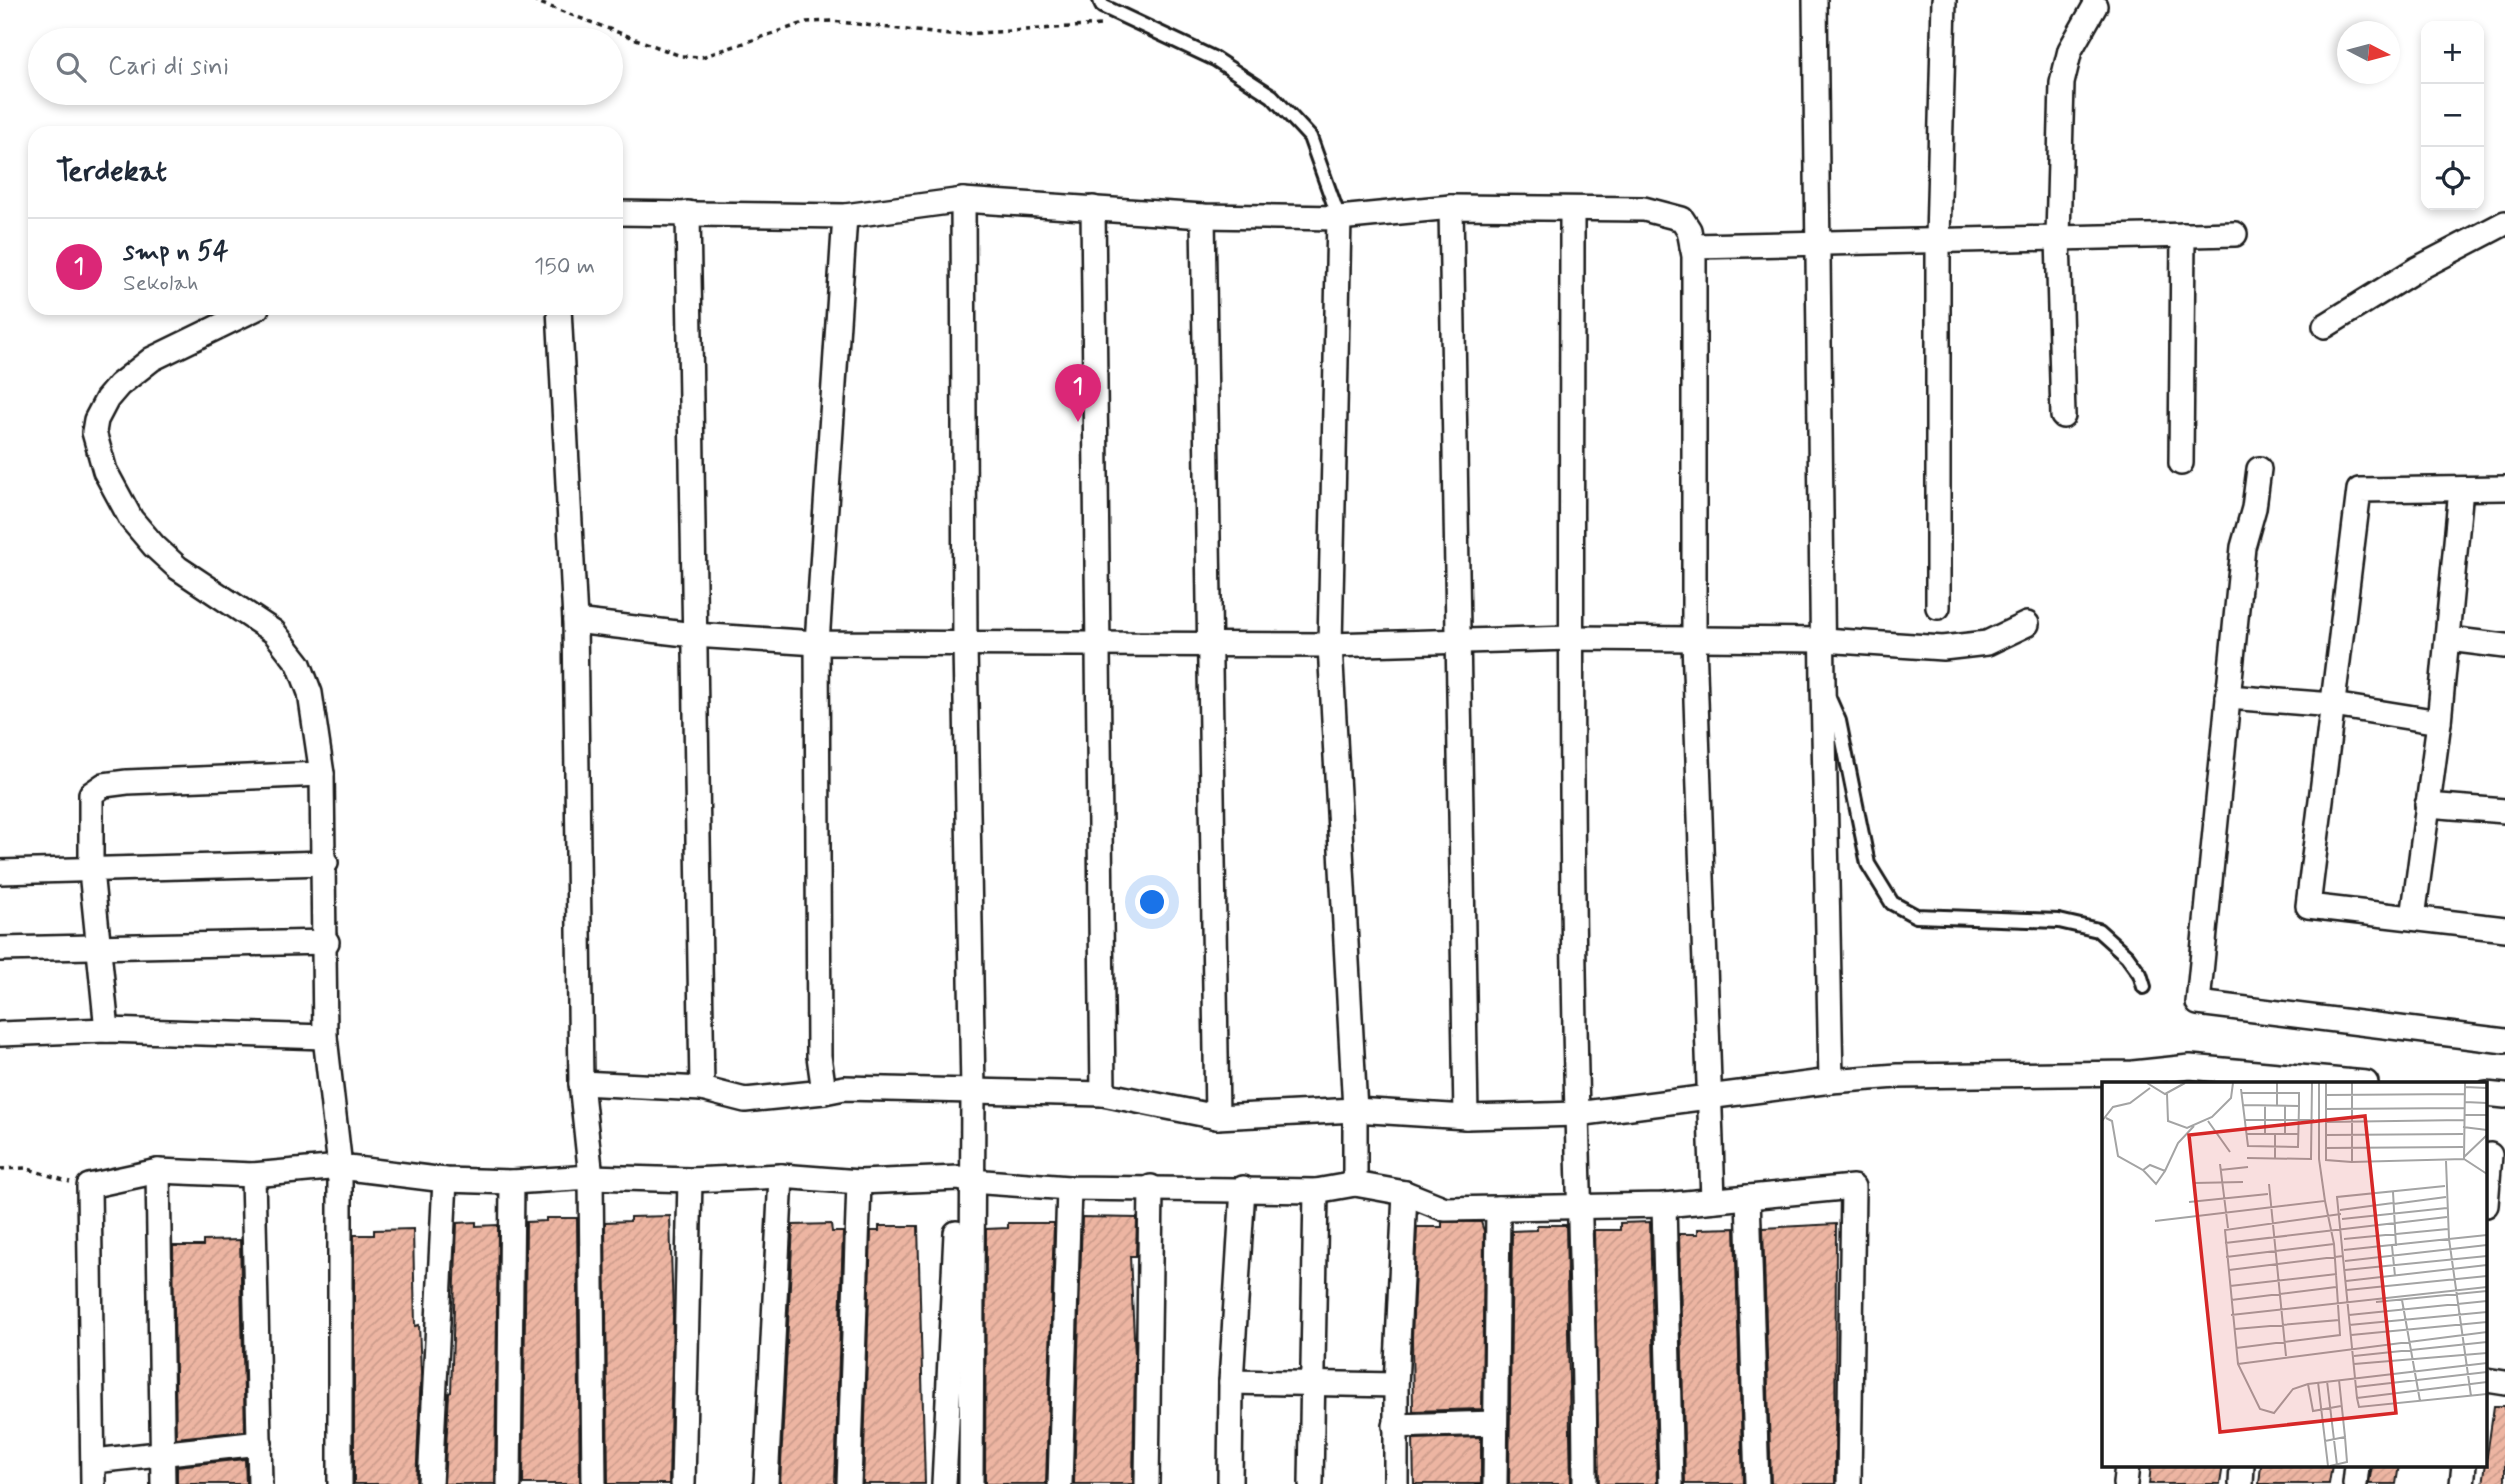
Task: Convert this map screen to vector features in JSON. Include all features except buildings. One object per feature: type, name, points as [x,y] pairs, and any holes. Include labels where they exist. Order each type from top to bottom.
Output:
[{"type":"street","points":[[1815,0],[1823,684],[1831,1081]]},
{"type":"street","points":[[1938,607],[1938,239],[1944,0]]},
{"type":"street","points":[[2063,416],[2058,237],[2062,83],[2070,50],[2097,3]]},
{"type":"street","points":[[944,1484],[973,1091],[965,645],[963,200]]},
{"type":"street","points":[[623,213],[845,216],[963,200],[1203,216],[1339,218],[1451,207],[1644,209],[1672,214],[1682,219],[1689,230],[1692,246],[1694,641],[1713,1200]]},
{"type":"street","points":[[1451,207],[1466,1117]]},
{"type":"street","points":[[1093,208],[1102,1094]]},
{"type":"street","points":[[1573,209],[1572,638],[1577,1114],[1585,1484]]},
{"type":"street","points":[[688,213],[702,1089]]},
{"type":"street","points":[[824,1092],[819,1056],[817,643],[845,216]]},
{"type":"street","points":[[1203,216],[1216,1116]]},
{"type":"street","points":[[1339,218],[1330,645],[1355,1110],[1355,1184]]},
{"type":"street","points":[[2325,326],[2427,263],[2505,223]]},
{"type":"street","points":[[1692,246],[2235,234]]},
{"type":"street","points":[[2181,463],[2183,235]]},
{"type":"street","points":[[243,315],[152,359],[119,385],[107,399],[96,419],[94,432],[105,471],[131,519],[153,546],[178,568],[274,632],[291,651],[310,693],[322,774],[327,942],[325,1037],[340,1167],[340,1484]]},
{"type":"street","points":[[558,315],[575,621],[581,1083],[590,1177],[594,1484]]},
{"type":"street","points":[[2259,469],[2243,547],[2198,1003],[2505,1041]]},
{"type":"street","points":[[2505,488],[2359,490],[2308,906],[2505,929]]},
{"type":"street","points":[[2413,918],[2449,639],[2461,489]]},
{"type":"street","points":[[575,621],[695,635],[817,643],[1330,645],[1572,638],[1823,640],[1943,648],[1987,643],[2027,624]]},
{"type":"street","points":[[2449,639],[2505,646]]},
{"type":"street","points":[[2228,697],[2333,705],[2439,722]]},
{"type":"street","points":[[107,1030],[91,872],[91,794],[104,785],[322,774]]},
{"type":"street","points":[[2427,805],[2505,811]]},
{"type":"street","points":[[0,872],[91,872],[326,863]]},
{"type":"street","points":[[0,949],[327,942]]},
{"type":"street","points":[[0,1034],[107,1030],[325,1037]]},
{"type":"street","points":[[581,1083],[702,1089],[745,1100],[844,1088],[1102,1094],[1216,1116],[1355,1110],[1466,1117],[1577,1114],[1831,1081],[1897,1076],[2095,1074],[2190,1068],[2270,1072],[2357,1082]]},
{"type":"street","points":[[2488,1191],[2493,1155]]},
{"type":"street","points":[[260,1443],[162,1452],[94,1473],[89,1186],[158,1171],[253,1175],[340,1167],[446,1180],[512,1182],[590,1177],[690,1181],[781,1176],[859,1182],[965,1180],[1069,1188],[1243,1188],[1316,1191],[1355,1184],[1405,1194],[1445,1209],[1664,1205],[1853,1188],[1849,1484]]},
{"type":"street","points":[[158,1171],[163,1484]]},
{"type":"street","points":[[253,1175],[260,1484]]},
{"type":"street","points":[[766,1484],[781,1176]]},
{"type":"street","points":[[430,1484],[446,1180]]},
{"type":"street","points":[[965,1180],[971,1484]]},
{"type":"street","points":[[683,1484],[690,1181]]},
{"type":"street","points":[[509,1484],[512,1182]]},
{"type":"street","points":[[849,1484],[859,1182]]},
{"type":"street","points":[[1147,1484],[1151,1187]]},
{"type":"street","points":[[1060,1484],[1069,1188]]},
{"type":"street","points":[[1230,1484],[1231,1382],[1243,1188]]},
{"type":"street","points":[[1311,1484],[1316,1191]]},
{"type":"street","points":[[1396,1484],[1396,1385],[1405,1194]]},
{"type":"street","points":[[1748,1197],[1757,1484]]},
{"type":"street","points":[[1664,1205],[1671,1484]]},
{"type":"street","points":[[1495,1484],[1498,1208]]},
{"type":"street","points":[[1231,1382],[1396,1385]]},
{"type":"street","points":[[1395,1426],[1495,1423]]},
{"type":"street","points":[[2125,1484],[2127,1466]]},
{"type":"street","points":[[2241,1484],[2242,1466]]},
{"type":"street","points":[[2355,1484],[2357,1466]]},
{"type":"street","points":[[2462,1484],[2464,1466]]},
{"type":"lane","points":[[1100,0],[1102,6],[1215,59],[1272,96],[1310,137],[1339,218]]},
{"type":"lane","points":[[1823,684],[1839,721],[1868,864],[1892,903],[1916,916],[2059,921],[2098,930],[2127,956],[2140,974],[2144,987]]},
{"type":"path","points":[[532,0],[606,28]]},
{"type":"path","points":[[623,34],[681,56],[702,57],[807,22],[832,21],[948,35],[1134,22]]},
{"type":"path","points":[[0,1169],[25,1168],[89,1186]]},
{"type":"place","name":"smp n 54","points":[[1078,422]]}]
